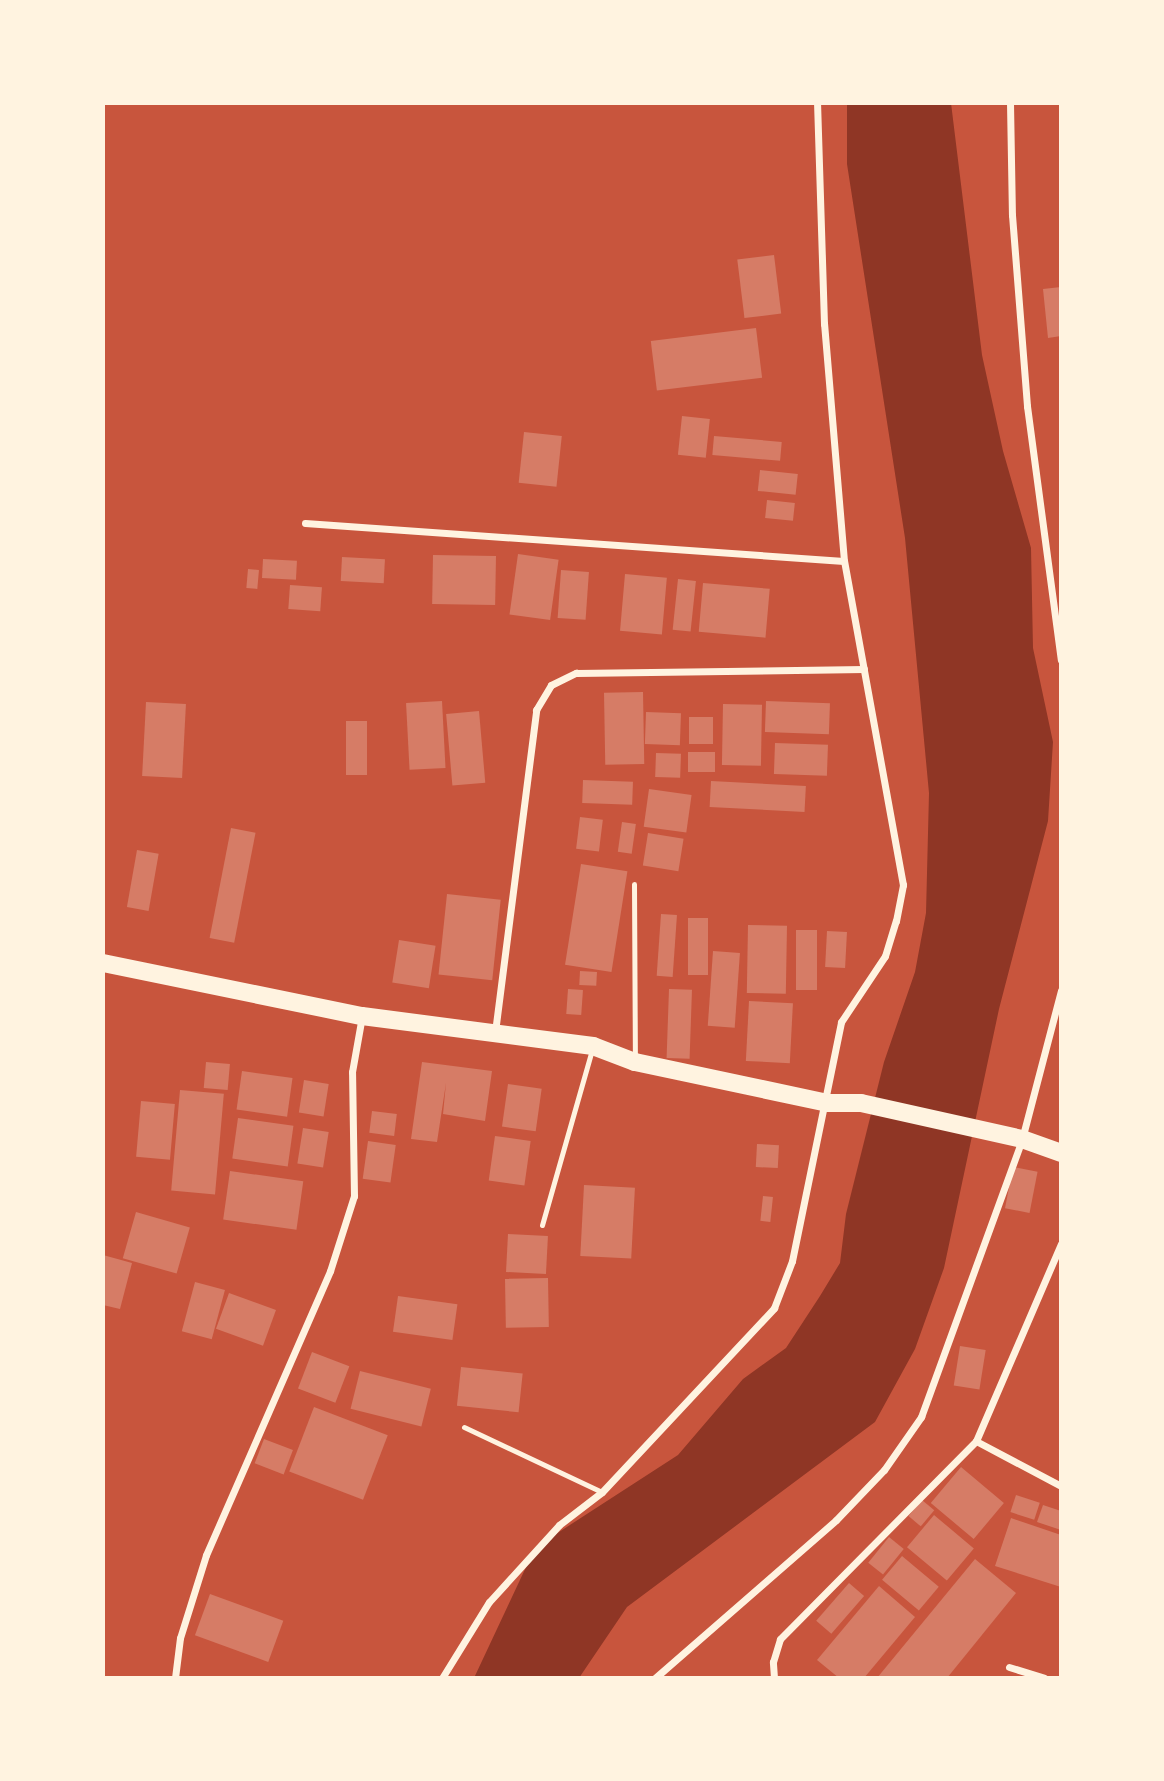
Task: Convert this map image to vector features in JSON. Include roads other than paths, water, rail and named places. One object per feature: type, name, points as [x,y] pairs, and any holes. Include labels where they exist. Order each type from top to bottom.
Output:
[{"type":"main road","points":[[103,962],[362,1016],[593,1046],[635,1062],[828,1103],[861,1103],[974,1132],[1022,1139],[1061,1153]]},
{"type":"street","points":[[442,1678],[489,1602],[559,1525],[601,1492],[774,1308],[792,1261],[828,1103],[841,1022],[885,956],[903,885],[844,561],[824,324],[817,103]]},
{"type":"street","points":[[1010,103],[1012,215],[1027,407],[1061,660]]},
{"type":"street","points":[[305,523],[844,561]]},
{"type":"street","points":[[495,1032],[536,710],[551,685],[576,673],[864,669]]},
{"type":"street","points":[[654,1678],[836,1520],[884,1470],[921,1417],[1022,1139],[1061,990]]},
{"type":"street","points":[[175,1678],[180,1638],[206,1555],[330,1271],[354,1196],[352,1072],[362,1016]]},
{"type":"street","points":[[774,1678],[773,1662],[780,1639],[976,1441],[1061,1244]]},
{"type":"street","points":[[976,1441],[1061,1486]]},
{"type":"street","points":[[1009,1667],[1044,1678]]},
{"type":"lane","points":[[634,884],[635,1062]]},
{"type":"lane","points":[[542,1225],[593,1046]]},
{"type":"lane","points":[[464,1427],[601,1492]]}]
